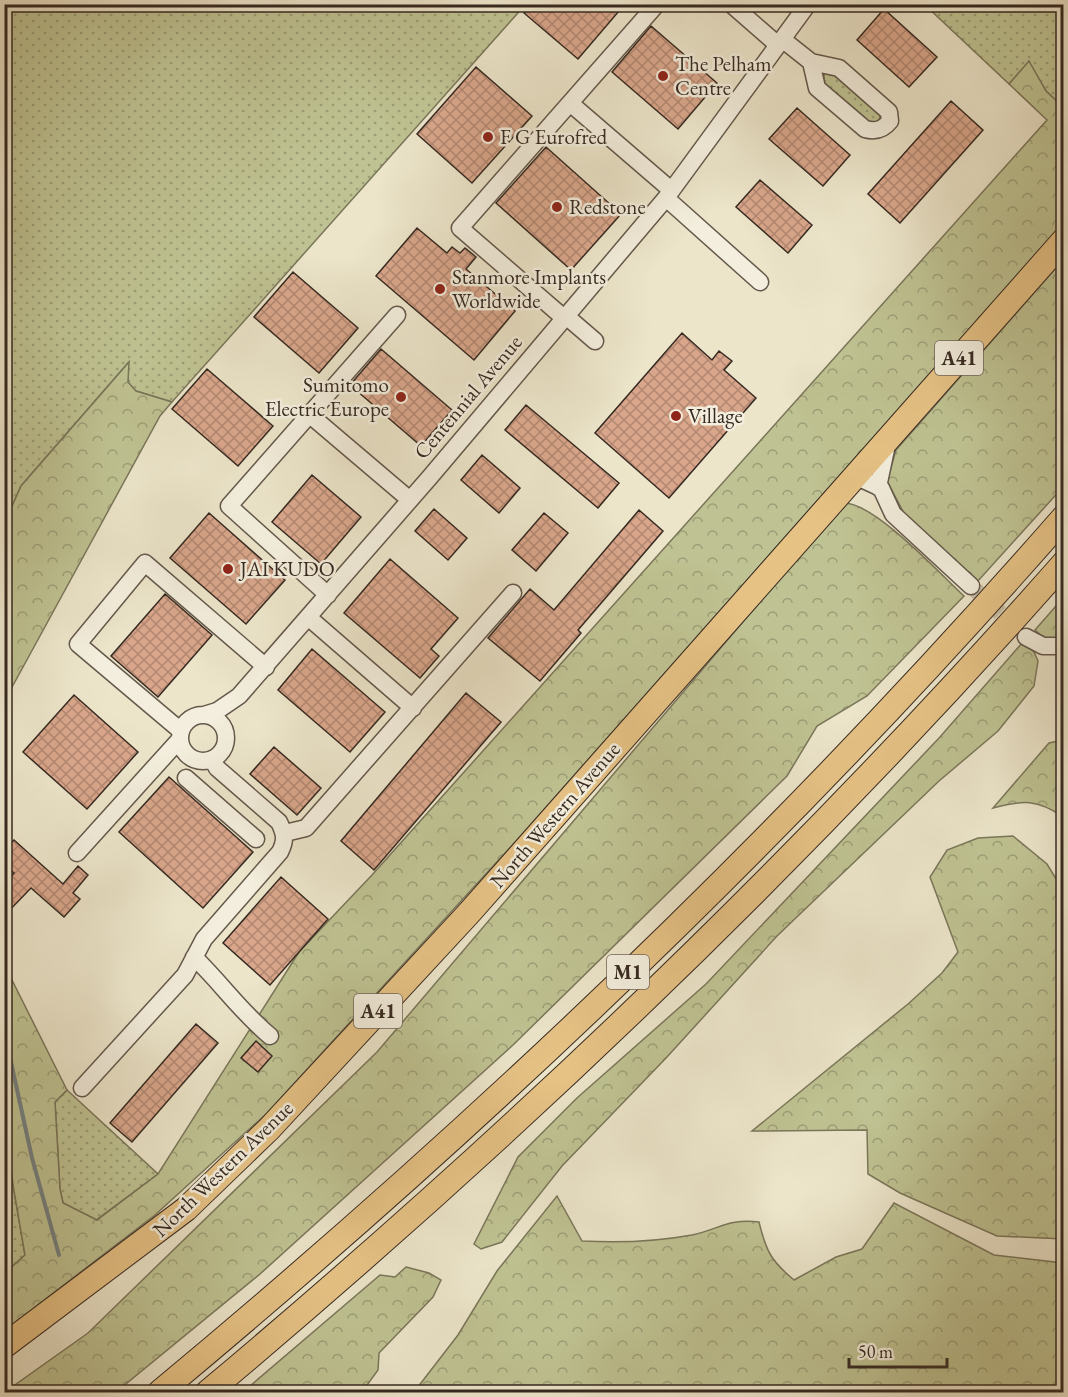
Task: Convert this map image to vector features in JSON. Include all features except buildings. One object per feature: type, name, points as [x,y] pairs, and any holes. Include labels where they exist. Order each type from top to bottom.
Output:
[{"type":"highway","name":"North Western Avenue","points":[[4,1346],[186,1209],[269,1129],[469,913],[1064,240]]},
{"type":"highway","name":"M1","points":[[160,1392],[433,1155],[637,964],[860,738],[1064,518]]},
{"type":"highway","name":"M1","points":[[208,1392],[378,1246],[654,991],[890,752],[1064,563]]},
{"type":"street","points":[[595,341],[460,228],[657,4]]},
{"type":"street","points":[[731,4],[780,42],[811,62],[839,68],[889,112],[890,121],[885,128],[873,132],[865,129],[818,88],[811,62]]},
{"type":"street","name":"Centennial Avenue","points":[[239,696],[410,500],[669,194],[808,4]]},
{"type":"street","points":[[570,103],[760,282]]},
{"type":"street","points":[[328,594],[229,506],[397,315]]},
{"type":"street","points":[[310,415],[410,500]]},
{"type":"street","points":[[878,486],[889,438]]},
{"type":"street","points":[[855,476],[881,488],[893,514],[971,586]]},
{"type":"street","points":[[239,696],[221,751],[212,759],[205,761],[190,757],[181,746],[180,735],[78,644],[145,563],[266,666]]},
{"type":"street","points":[[285,833],[306,828],[513,593]]},
{"type":"street","points":[[308,617],[413,708]]},
{"type":"street","points":[[1026,637],[1043,646],[1064,646]]},
{"type":"street","points":[[77,853],[180,735],[189,719],[218,711],[239,696]]},
{"type":"street","points":[[204,715],[217,720],[225,732],[225,740]]},
{"type":"street","points":[[82,1088],[185,975],[204,939],[280,852],[285,833],[279,822],[218,768],[212,759]]},
{"type":"street","points":[[186,778],[256,839]]},
{"type":"street","points":[[219,806],[236,784]]},
{"type":"street","points":[[194,957],[219,981],[243,1014],[270,1036]]},
{"type":"green space","points":[[5,5],[525,5],[172,402],[136,391],[128,383],[128,363],[21,486],[5,522]]},
{"type":"green space","points":[[925,5],[1063,5],[1063,107],[1046,91],[1029,62],[1009,84]]},
{"type":"green space","points":[[1029,61],[1046,91],[1063,107],[1063,223],[516,841],[266,1114],[155,1215],[5,1330],[5,1273],[25,1255],[13,1185],[5,1117],[4,964],[67,1090],[55,1102],[60,1189],[63,1203],[97,1220],[158,1174],[299,952],[372,875],[1047,120],[1009,84]]},
{"type":"green space","points":[[829,69],[882,112],[878,122],[873,125],[824,85],[824,73]]},
{"type":"green space","points":[[1063,260],[1063,487],[977,582],[907,519],[887,481],[896,450]]},
{"type":"green space","points":[[129,362],[128,382],[136,391],[172,402],[160,416],[5,700],[5,522],[21,486]]},
{"type":"green space","points":[[844,503],[857,506],[889,526],[964,596],[867,696],[817,726],[787,776],[513,1045],[260,1274],[116,1392],[5,1392],[88,1333],[377,1052]]},
{"type":"green space","points":[[1063,598],[1063,640],[1044,638],[1035,630]]},
{"type":"green space","points":[[1023,642],[1034,652],[1038,661],[1034,686],[998,731],[939,781],[777,936],[667,1057],[562,1166],[502,1242],[481,1249],[474,1244],[518,1157],[577,1098],[706,984],[940,737]]},
{"type":"green space","points":[[1063,740],[1063,817],[1038,804],[1021,803],[993,808],[1049,743]]},
{"type":"green space","points":[[1013,836],[1047,864],[1063,890],[1063,1239],[997,1236],[900,1193],[868,1174],[867,1130],[752,1131],[908,1004],[942,973],[958,952],[930,877],[947,850],[978,838]]},
{"type":"green space","points":[[67,1090],[158,1174],[96,1220],[63,1203],[60,1189],[55,1102]]},
{"type":"green space","points":[[4,1117],[25,1255],[5,1273]]},
{"type":"green space","points":[[557,1196],[582,1241],[623,1242],[664,1239],[692,1235],[732,1223],[759,1222],[770,1255],[794,1280],[836,1257],[862,1249],[894,1203],[994,1255],[1063,1263],[1063,1392],[414,1392],[458,1335],[497,1271]]},
{"type":"green space","points":[[406,1267],[429,1273],[441,1280],[433,1297],[379,1353],[378,1370],[362,1392],[243,1392],[380,1275],[395,1277]]},
{"type":"waterway","points":[[4,1030],[32,1158],[59,1255]]},
{"type":"tunnel","points":[[971,586],[1026,637]]},
{"type":"place","name":"The Pelham Centre","points":[[663,76]]},
{"type":"place","name":"F G Eurofred","points":[[488,137]]},
{"type":"place","name":"Redstone","points":[[557,207]]},
{"type":"place","name":"Stanmore Implants Worldwide","points":[[440,289]]},
{"type":"place","name":"Sumitomo Electric Europe","points":[[401,397]]},
{"type":"place","name":"Village","points":[[676,416]]},
{"type":"place","name":"JAI KUDO","points":[[228,569]]}]
